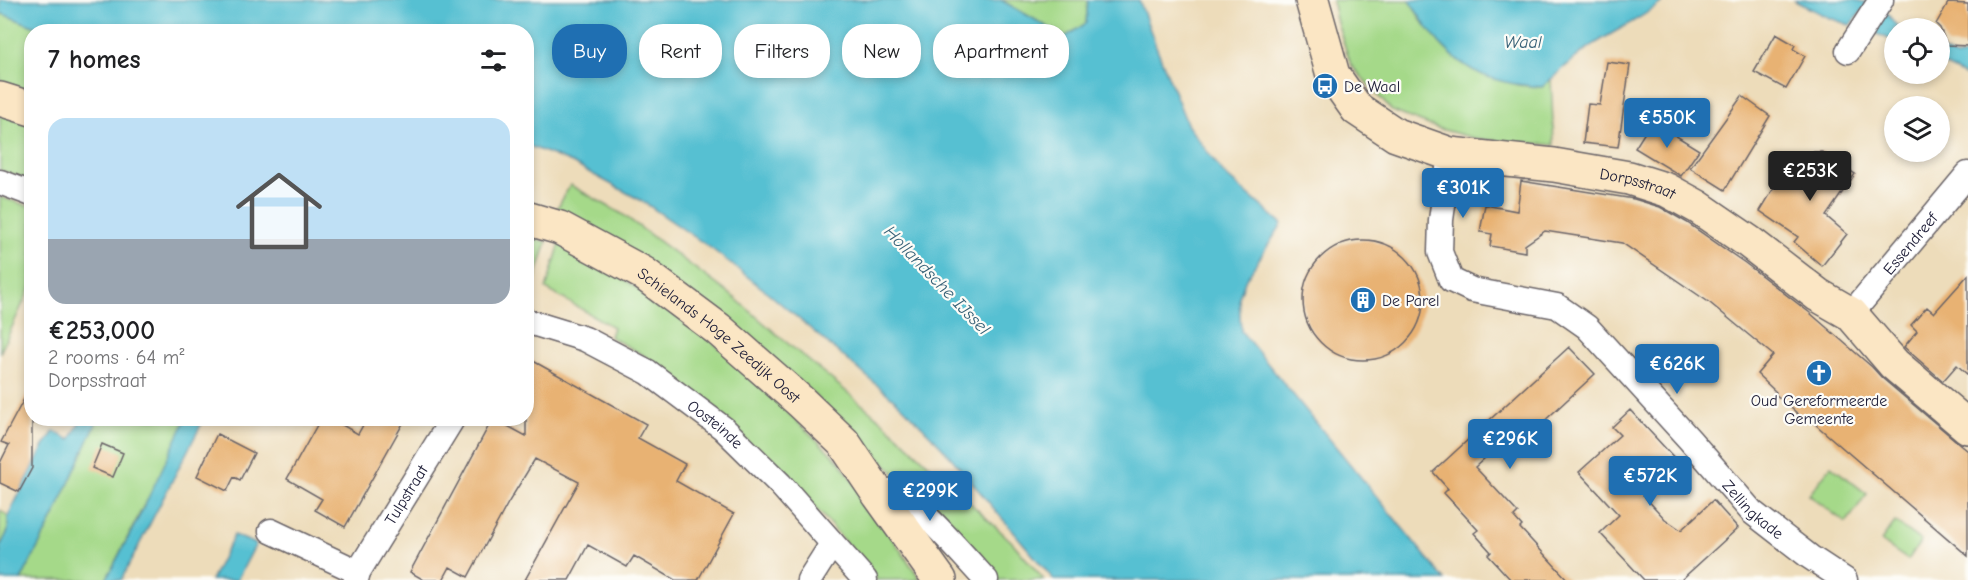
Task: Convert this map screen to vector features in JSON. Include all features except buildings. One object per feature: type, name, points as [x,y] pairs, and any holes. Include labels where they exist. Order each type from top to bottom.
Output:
[{"type":"street","name":"Dorpsstraat","points":[[1312,0],[1333,75],[1357,109],[1396,135],[1450,154],[1554,165],[1629,178],[1667,190],[1698,207],[1749,242],[1818,295],[1851,314],[1894,364],[1968,426]]},
{"type":"street","points":[[1848,51],[1878,4]]},
{"type":"street","points":[[0,99],[24,106]]},
{"type":"street","name":"Zellingkade","points":[[1450,154],[1441,220],[1440,252],[1451,280],[1473,290],[1557,306],[1587,327],[1752,512],[1810,557],[1845,580]]},
{"type":"street","name":"Essendreef","points":[[1851,314],[1968,174]]},
{"type":"street","points":[[0,182],[24,191]]},
{"type":"street","name":"Schielands Hoge Zeedijk Oost","points":[[534,220],[560,228],[587,241],[643,273],[695,311],[793,394],[844,443],[940,580]]},
{"type":"street","name":"Oosteinde","points":[[534,323],[585,339],[648,372],[723,428],[780,484],[865,580]]},
{"type":"street","name":"Tulpstraat","points":[[271,531],[357,576],[448,426]]},
{"type":"street","points":[[879,495],[892,491],[902,495],[986,580]]},
{"type":"street","points":[[809,580],[832,544]]},
{"type":"green space","points":[[1001,0],[1088,0],[1086,23],[1069,34],[1069,24],[1043,24]]},
{"type":"green space","points":[[1332,0],[1410,0],[1422,22],[1517,85],[1542,87],[1551,79],[1554,145],[1477,139],[1437,128],[1392,111],[1351,65]]},
{"type":"green space","points":[[0,13],[28,24],[24,24],[24,91],[0,80]]},
{"type":"green space","points":[[0,108],[24,118],[24,179],[0,170]]},
{"type":"green space","points":[[570,185],[622,214],[735,298],[881,420],[1012,542],[1044,580],[997,580],[931,508],[798,380],[555,213]]},
{"type":"green space","points":[[0,197],[24,204],[24,301],[0,353]]},
{"type":"green space","points":[[534,238],[547,242],[534,282]]},
{"type":"green space","points":[[560,243],[605,266],[712,341],[839,461],[921,580],[877,580],[823,516],[683,384],[643,355],[610,337],[613,327],[546,289]]},
{"type":"green space","points":[[95,426],[199,426],[157,510],[144,505],[106,580],[21,580],[54,516]]},
{"type":"green space","points":[[1831,466],[1867,494],[1846,523],[1809,495]]},
{"type":"green space","points":[[0,510],[8,516],[8,531],[0,547]]},
{"type":"green space","points":[[1895,522],[1921,541],[1908,560],[1881,541]]},
{"type":"water","name":"Hollandsche IJssel","points":[[0,0],[1001,0],[1043,24],[933,24],[933,78],[1069,78],[1069,34],[1086,23],[1088,0],[1139,0],[1188,126],[1224,174],[1282,224],[1246,279],[1239,297],[1241,331],[1445,580],[1054,580],[942,447],[903,407],[767,292],[712,249],[642,201],[572,163],[534,148],[534,24],[28,24],[0,13]]},
{"type":"water","name":"Waal","points":[[1410,0],[1665,0],[1586,50],[1542,87],[1497,80],[1460,62],[1440,44]]},
{"type":"water","points":[[1793,0],[1854,0],[1869,3],[1850,25],[1827,17]]},
{"type":"water","points":[[1885,10],[1890,18],[1884,18],[1884,37],[1870,31]]},
{"type":"water","points":[[1950,54],[1956,57],[1968,54],[1968,77],[1950,68]]},
{"type":"water","points":[[78,426],[95,426],[54,516],[21,580],[0,580],[0,547],[8,531],[8,516],[54,431],[70,440]]},
{"type":"water","points":[[183,426],[200,426],[121,580],[106,580]]},
{"type":"water","points":[[234,535],[256,544],[237,580],[211,580]]},
{"type":"place","name":"De Waal","points":[[1325,86]]},
{"type":"place","name":"De Parel","points":[[1363,300]]},
{"type":"place","name":"Oud Gereformeerde Gemeente","points":[[1819,373]]}]
